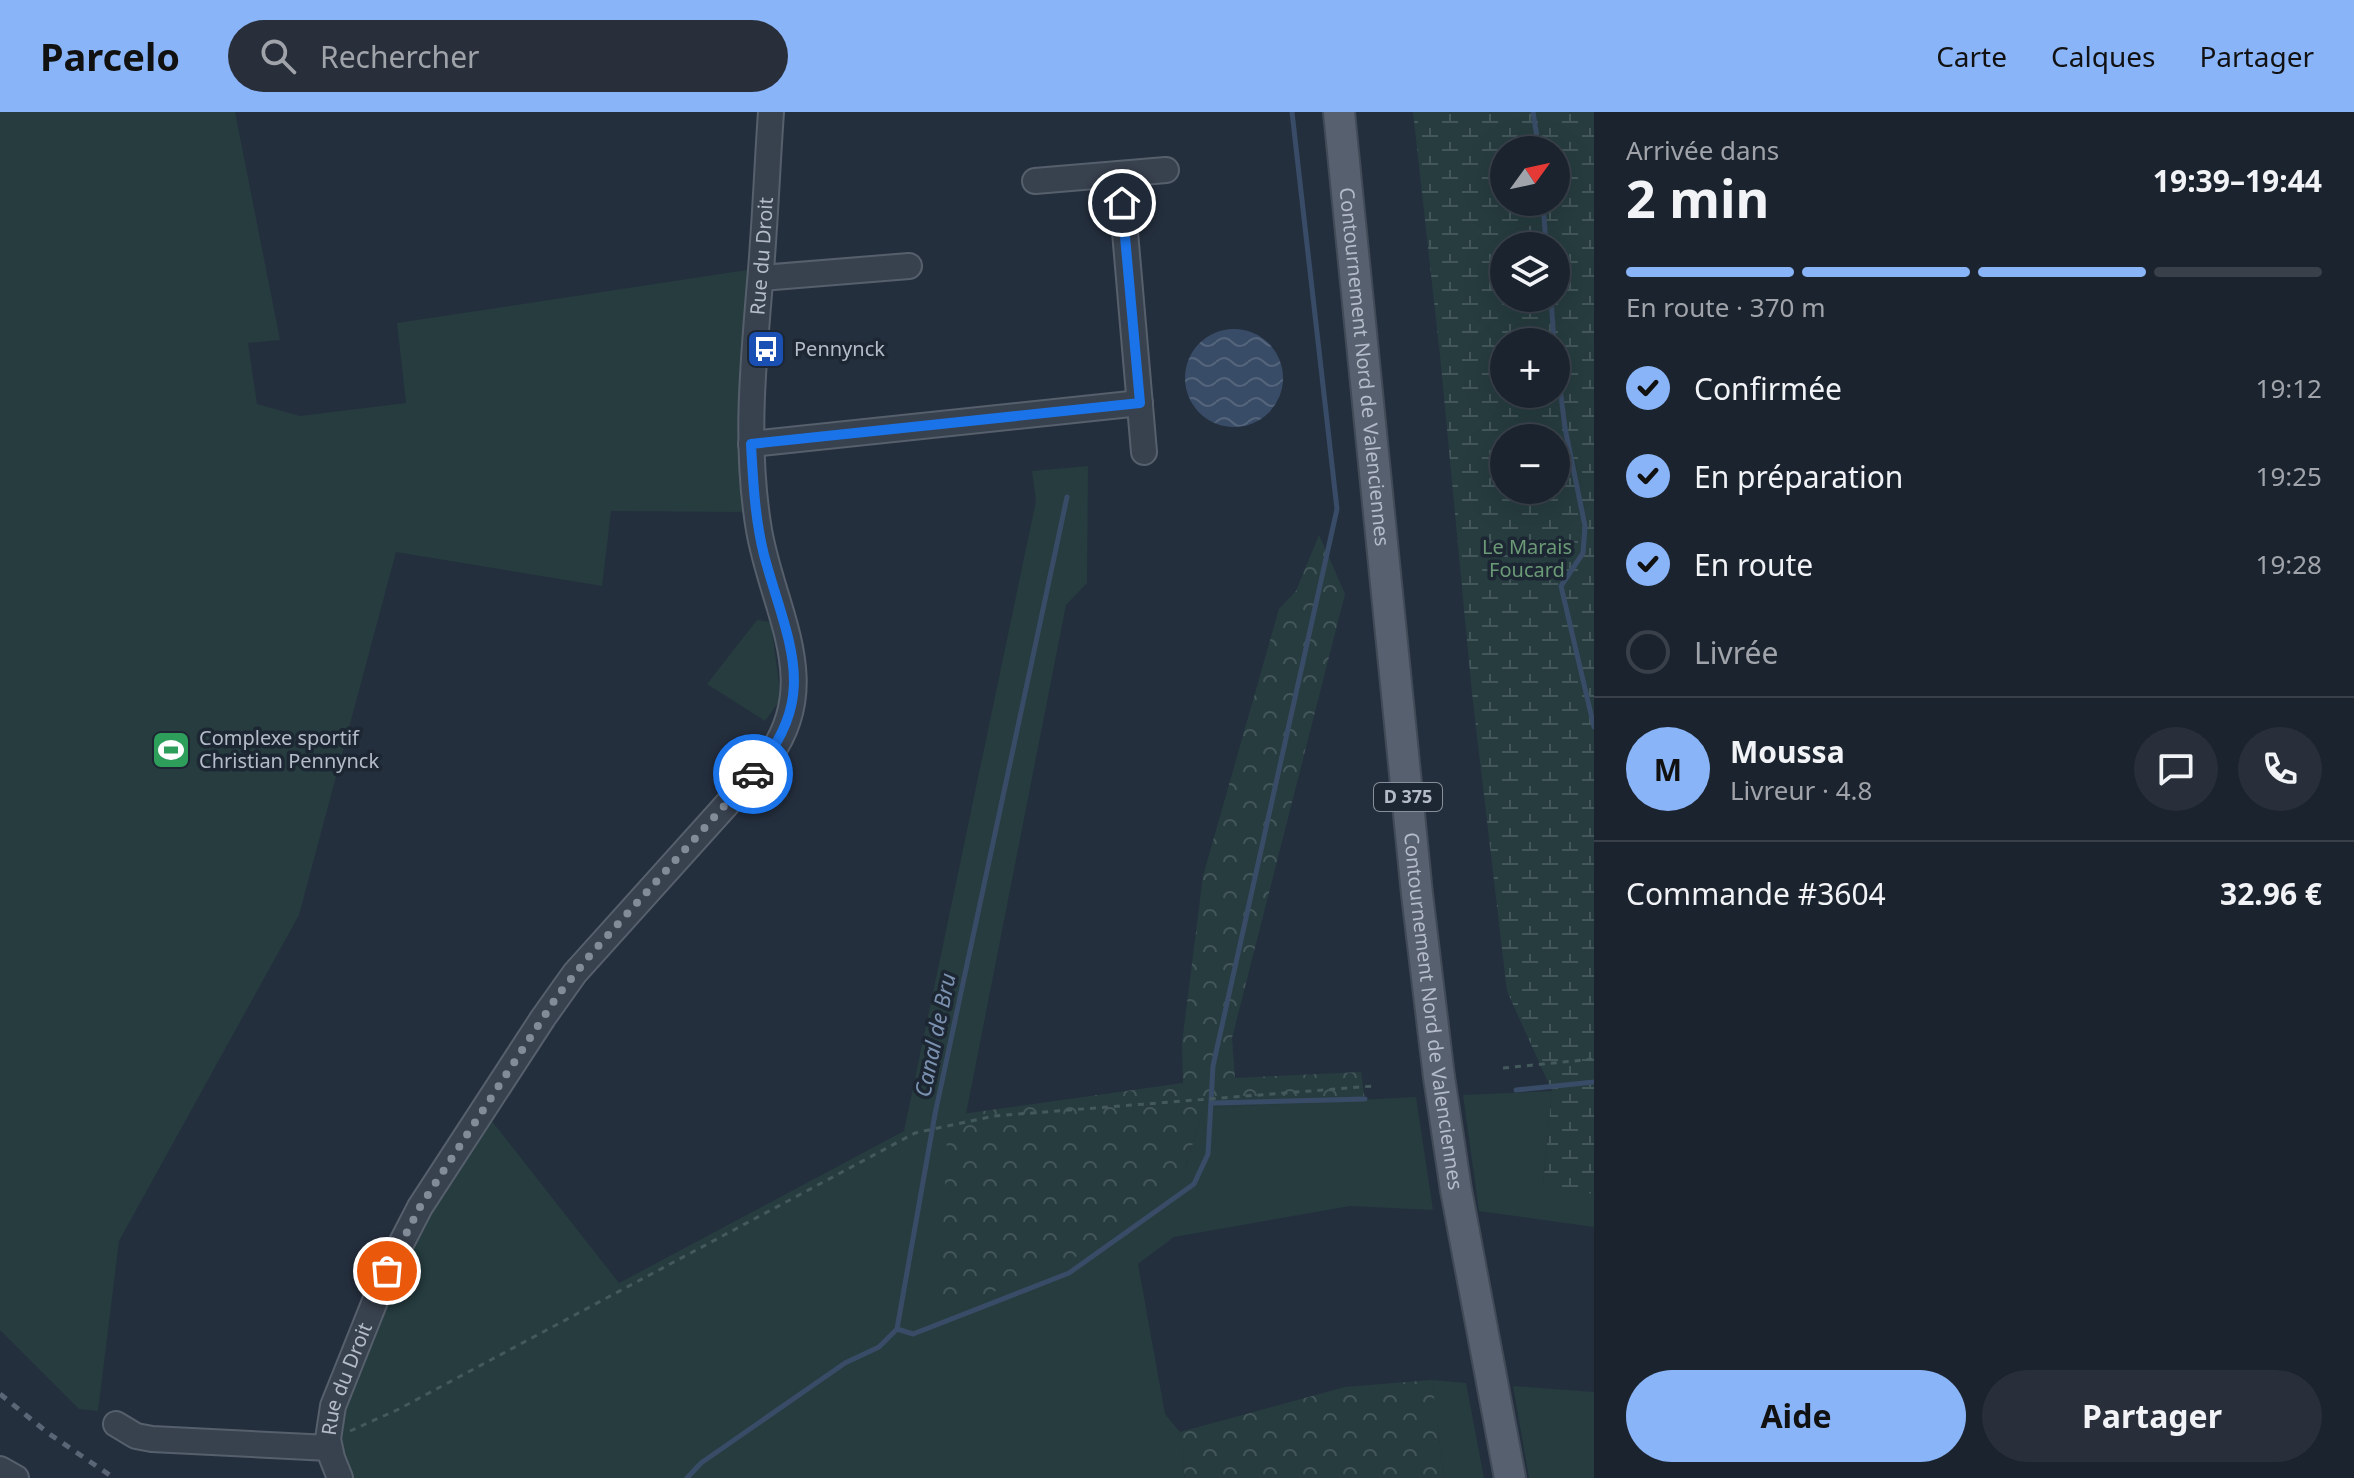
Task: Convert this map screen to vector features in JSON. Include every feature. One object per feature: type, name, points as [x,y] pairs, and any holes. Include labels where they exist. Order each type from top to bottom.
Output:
[{"type":"main road","name":"Contournement Nord de Valenciennes","points":[[1339,112],[1417,894],[1437,1062],[1456,1190],[1510,1478]]},
{"type":"street","name":"Rue du Droit","points":[[340,1478],[328,1444],[333,1406],[387,1271],[413,1218],[575,973],[765,762],[786,729],[794,700],[794,666],[761,542],[751,444],[751,389],[771,112]]},
{"type":"street","points":[[1035,181],[1166,170]]},
{"type":"street","points":[[1120,174],[1144,452]]},
{"type":"street","points":[[761,278],[909,266]]},
{"type":"street","points":[[751,444],[1140,403]]},
{"type":"street","name":"Rue du Droit","points":[[116,1424],[136,1436],[152,1439],[328,1444]]},
{"type":"street","points":[[0,1469],[16,1478]]},
{"type":"path","points":[[1503,1068],[1594,1059]]},
{"type":"path","points":[[328,1444],[399,1409],[896,1142],[925,1130],[994,1116],[1373,1086]]},
{"type":"green space","name":"Complexe sportif Christian Pennynck","points":[[0,112],[235,112],[280,340],[248,343],[257,404],[300,416],[406,403],[397,323],[747,270],[745,512],[611,511],[602,586],[396,552],[299,915],[119,1241],[98,1411],[79,1409],[0,1330]]},
{"type":"green space","name":"Le Marais Foucard","points":[[1413,112],[1594,112],[1594,1194],[1543,1186],[1552,1091],[1507,991],[1472,693]]},
{"type":"green space","points":[[1088,466],[1087,583],[1066,605],[966,1114],[948,1117],[1184,1172],[1204,1108],[1416,1097],[1433,1210],[1350,1206],[1174,1237],[1138,1264],[1165,1414],[1180,1432],[1185,1478],[351,1478],[337,1429],[395,1271],[488,1116],[619,1283],[904,1131],[1036,501],[1032,471]]},
{"type":"green space","points":[[1319,535],[1345,594],[1232,1038],[1235,1078],[1361,1072],[1365,1100],[1204,1108],[1184,1172],[1127,1235],[956,1308],[940,1298],[948,1116],[1183,1083],[1182,1043],[1203,876],[1279,609],[1296,591]]},
{"type":"green space","points":[[757,620],[771,622],[781,699],[765,721],[707,684]]},
{"type":"green space","points":[[1552,1091],[1543,1185],[1594,1194],[1594,1227],[1479,1211],[1463,1095]]},
{"type":"green space","points":[[1432,1380],[1466,1383],[1484,1478],[1444,1478]]},
{"type":"green space","points":[[1432,1380],[1444,1478],[1185,1478],[1180,1432],[1345,1387]]},
{"type":"green space","points":[[1513,1386],[1594,1392],[1594,1478],[1529,1478]]},
{"type":"water","points":[[1234,329],[1253,332],[1269,343],[1280,359],[1283,378],[1280,397],[1269,413],[1253,424],[1234,427],[1215,424],[1199,413],[1188,397],[1185,378],[1188,359],[1199,343],[1215,332]]},
{"type":"waterway","points":[[897,1329],[913,1334],[1069,1273],[1194,1184],[1208,1154],[1213,1066],[1337,509],[1292,112]]},
{"type":"waterway","points":[[1533,112],[1537,136]]},
{"type":"waterway","points":[[1544,216],[1545,232]]},
{"type":"waterway","points":[[1552,312],[1553,328]]},
{"type":"waterway","points":[[1563,408],[1585,526],[1583,553],[1561,586],[1594,727]]},
{"type":"waterway","name":"Canal de Bru","points":[[687,1478],[701,1463],[845,1363],[879,1347],[897,1329],[935,1114],[1067,497]]},
{"type":"waterway","points":[[1516,1090],[1594,1082]]},
{"type":"waterway","points":[[1211,1103],[1365,1099]]},
{"type":"railway","points":[[0,1394],[48,1433],[114,1478]]},
{"type":"way so far","points":[[387,1271],[420,1207],[558,995],[753,774]]},
{"type":"place","name":"Pennynck","points":[[766,349]]},
{"type":"place","name":"Complexe sportif Christian Pennynck","points":[[171,750]]},
{"type":"route","points":[[753,774],[777,746],[786,729],[794,700],[795,678],[793,655],[761,542],[751,444],[1140,403],[1122,203]]}]
